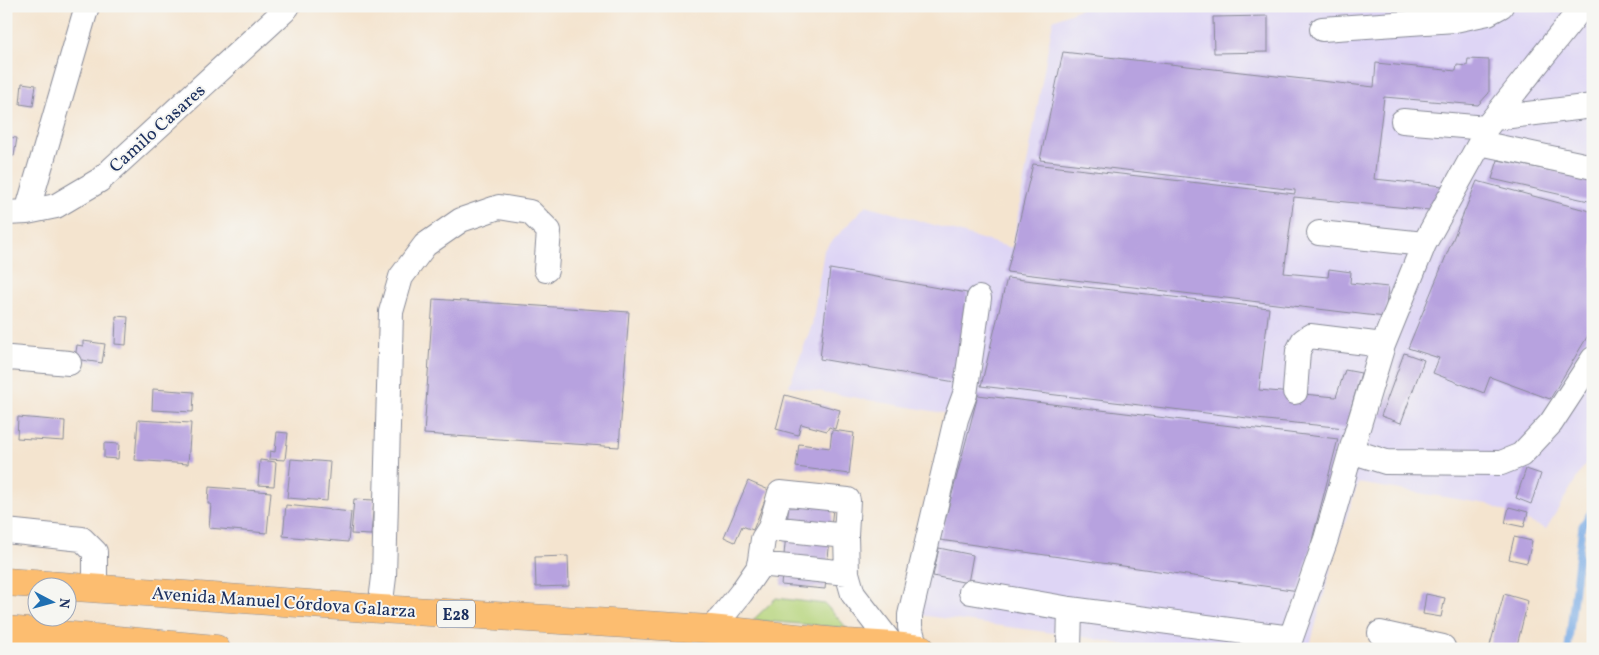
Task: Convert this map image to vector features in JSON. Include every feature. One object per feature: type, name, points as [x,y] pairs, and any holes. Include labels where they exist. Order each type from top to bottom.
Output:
[{"type":"main road","name":"Avenida Manuel Córdova Galarza","points":[[6,582],[380,609],[710,629],[846,646],[921,649]]},
{"type":"main road","points":[[6,630],[216,649]]},
{"type":"street","points":[[16,213],[87,6]]},
{"type":"street","name":"Camilo Casares","points":[[16,213],[56,206],[100,180],[284,12],[288,6]]},
{"type":"street","points":[[1322,29],[1455,20],[1488,13],[1501,6]]},
{"type":"street","points":[[971,592],[1289,643],[1326,539],[1383,345],[1424,244],[1487,130],[1582,6]]},
{"type":"street","points":[[1487,130],[1593,106]]},
{"type":"street","points":[[1402,121],[1487,130],[1593,167]]},
{"type":"street","points":[[380,609],[384,576],[391,312],[400,277],[425,245],[432,240],[461,220],[499,207],[530,212],[549,231],[546,270]]},
{"type":"street","points":[[1319,233],[1424,244]]},
{"type":"street","points":[[905,647],[910,627],[910,615],[956,419],[965,394],[979,298]]},
{"type":"street","points":[[1294,392],[1298,351],[1303,341],[1310,336],[1383,345]]},
{"type":"street","points":[[6,360],[10,358],[69,364]]},
{"type":"street","points":[[1351,451],[1386,462],[1501,463],[1521,455],[1551,423],[1593,359]]},
{"type":"street","points":[[710,629],[741,593],[759,567],[764,539],[770,528],[780,493],[848,500],[846,536],[847,573],[853,594],[905,647]]},
{"type":"street","points":[[770,528],[846,536]]},
{"type":"street","points":[[6,531],[82,539],[95,552],[94,588]]},
{"type":"street","points":[[759,564],[847,573]]},
{"type":"street","points":[[1069,649],[1070,609]]},
{"type":"street","points":[[1380,633],[1445,648]]},
{"type":"shaded area","points":[[1087,6],[1593,6],[1593,451],[1546,529],[1487,504],[1358,483],[1338,543],[1309,649],[1145,649],[1090,638],[920,615],[949,414],[789,386],[812,325],[824,250],[866,205],[1012,248],[1053,20]]},
{"type":"green space","points":[[776,598],[825,604],[847,628],[753,620]]},
{"type":"building","points":[[1268,16],[1268,52],[1214,53],[1213,17]]},
{"type":"building","points":[[1063,52],[1374,87],[1376,63],[1456,71],[1457,65],[1467,66],[1468,59],[1489,60],[1489,93],[1478,105],[1384,97],[1374,179],[1443,186],[1429,210],[1294,197],[1284,273],[1328,277],[1329,269],[1351,272],[1350,283],[1388,287],[1385,317],[1007,272],[1033,164],[1295,194],[1295,190],[1040,160]]},
{"type":"building","points":[[22,83],[36,85],[33,106],[20,104]]},
{"type":"building","points":[[6,137],[17,138],[14,156],[6,155]]},
{"type":"building","points":[[1498,160],[1593,179],[1593,202],[1492,179]]},
{"type":"building","points":[[1477,181],[1593,212],[1593,327],[1550,399],[1490,377],[1484,393],[1433,373],[1439,358],[1408,348]]},
{"type":"building","points":[[830,269],[967,293],[955,382],[820,359]]},
{"type":"building","points":[[1007,278],[1269,308],[1259,390],[1336,397],[1345,370],[1361,373],[1345,428],[981,386]]},
{"type":"building","points":[[433,299],[629,312],[619,447],[424,434]]},
{"type":"building","points":[[116,316],[128,317],[126,345],[115,344]]},
{"type":"building","points":[[83,341],[105,344],[102,363],[75,359],[77,345],[83,346]]},
{"type":"building","points":[[1404,353],[1424,360],[1401,423],[1381,416]]},
{"type":"building","points":[[153,389],[194,392],[193,412],[152,410]]},
{"type":"building","points":[[785,395],[840,410],[835,429],[829,427],[827,431],[801,424],[798,435],[776,429]]},
{"type":"building","points":[[978,395],[1338,439],[1299,591],[940,540]]},
{"type":"building","points":[[18,417],[65,421],[64,441],[17,438]]},
{"type":"building","points":[[138,420],[191,423],[188,464],[135,460]]},
{"type":"building","points":[[832,430],[854,433],[849,474],[796,467],[799,444],[830,448]]},
{"type":"building","points":[[277,432],[288,433],[285,460],[269,459],[270,451],[275,452]]},
{"type":"building","points":[[104,443],[119,444],[118,459],[104,458]]},
{"type":"building","points":[[291,459],[330,462],[327,501],[287,498]]},
{"type":"building","points":[[260,460],[276,462],[274,486],[258,485]]},
{"type":"building","points":[[1526,469],[1541,474],[1531,504],[1516,498]]},
{"type":"building","points":[[748,481],[769,490],[753,530],[742,526],[735,542],[724,537]]},
{"type":"building","points":[[791,484],[835,488],[825,589],[781,585]]},
{"type":"building","points":[[209,487],[271,492],[267,533],[209,528],[211,504],[208,504]]},
{"type":"building","points":[[354,499],[374,500],[371,535],[351,534]]},
{"type":"building","points":[[286,505],[351,512],[348,542],[283,536]]},
{"type":"building","points":[[1509,507],[1528,512],[1524,527],[1505,523]]},
{"type":"building","points":[[1514,537],[1532,541],[1527,563],[1509,559]]},
{"type":"building","points":[[939,548],[973,555],[968,583],[933,576]]},
{"type":"building","points":[[568,556],[569,586],[536,587],[535,557]]},
{"type":"building","points":[[1426,594],[1445,598],[1441,617],[1423,614]]},
{"type":"building","points":[[1504,594],[1528,601],[1516,649],[1489,649]]},
{"type":"waterway","points":[[1568,649],[1582,526],[1593,509]]}]
